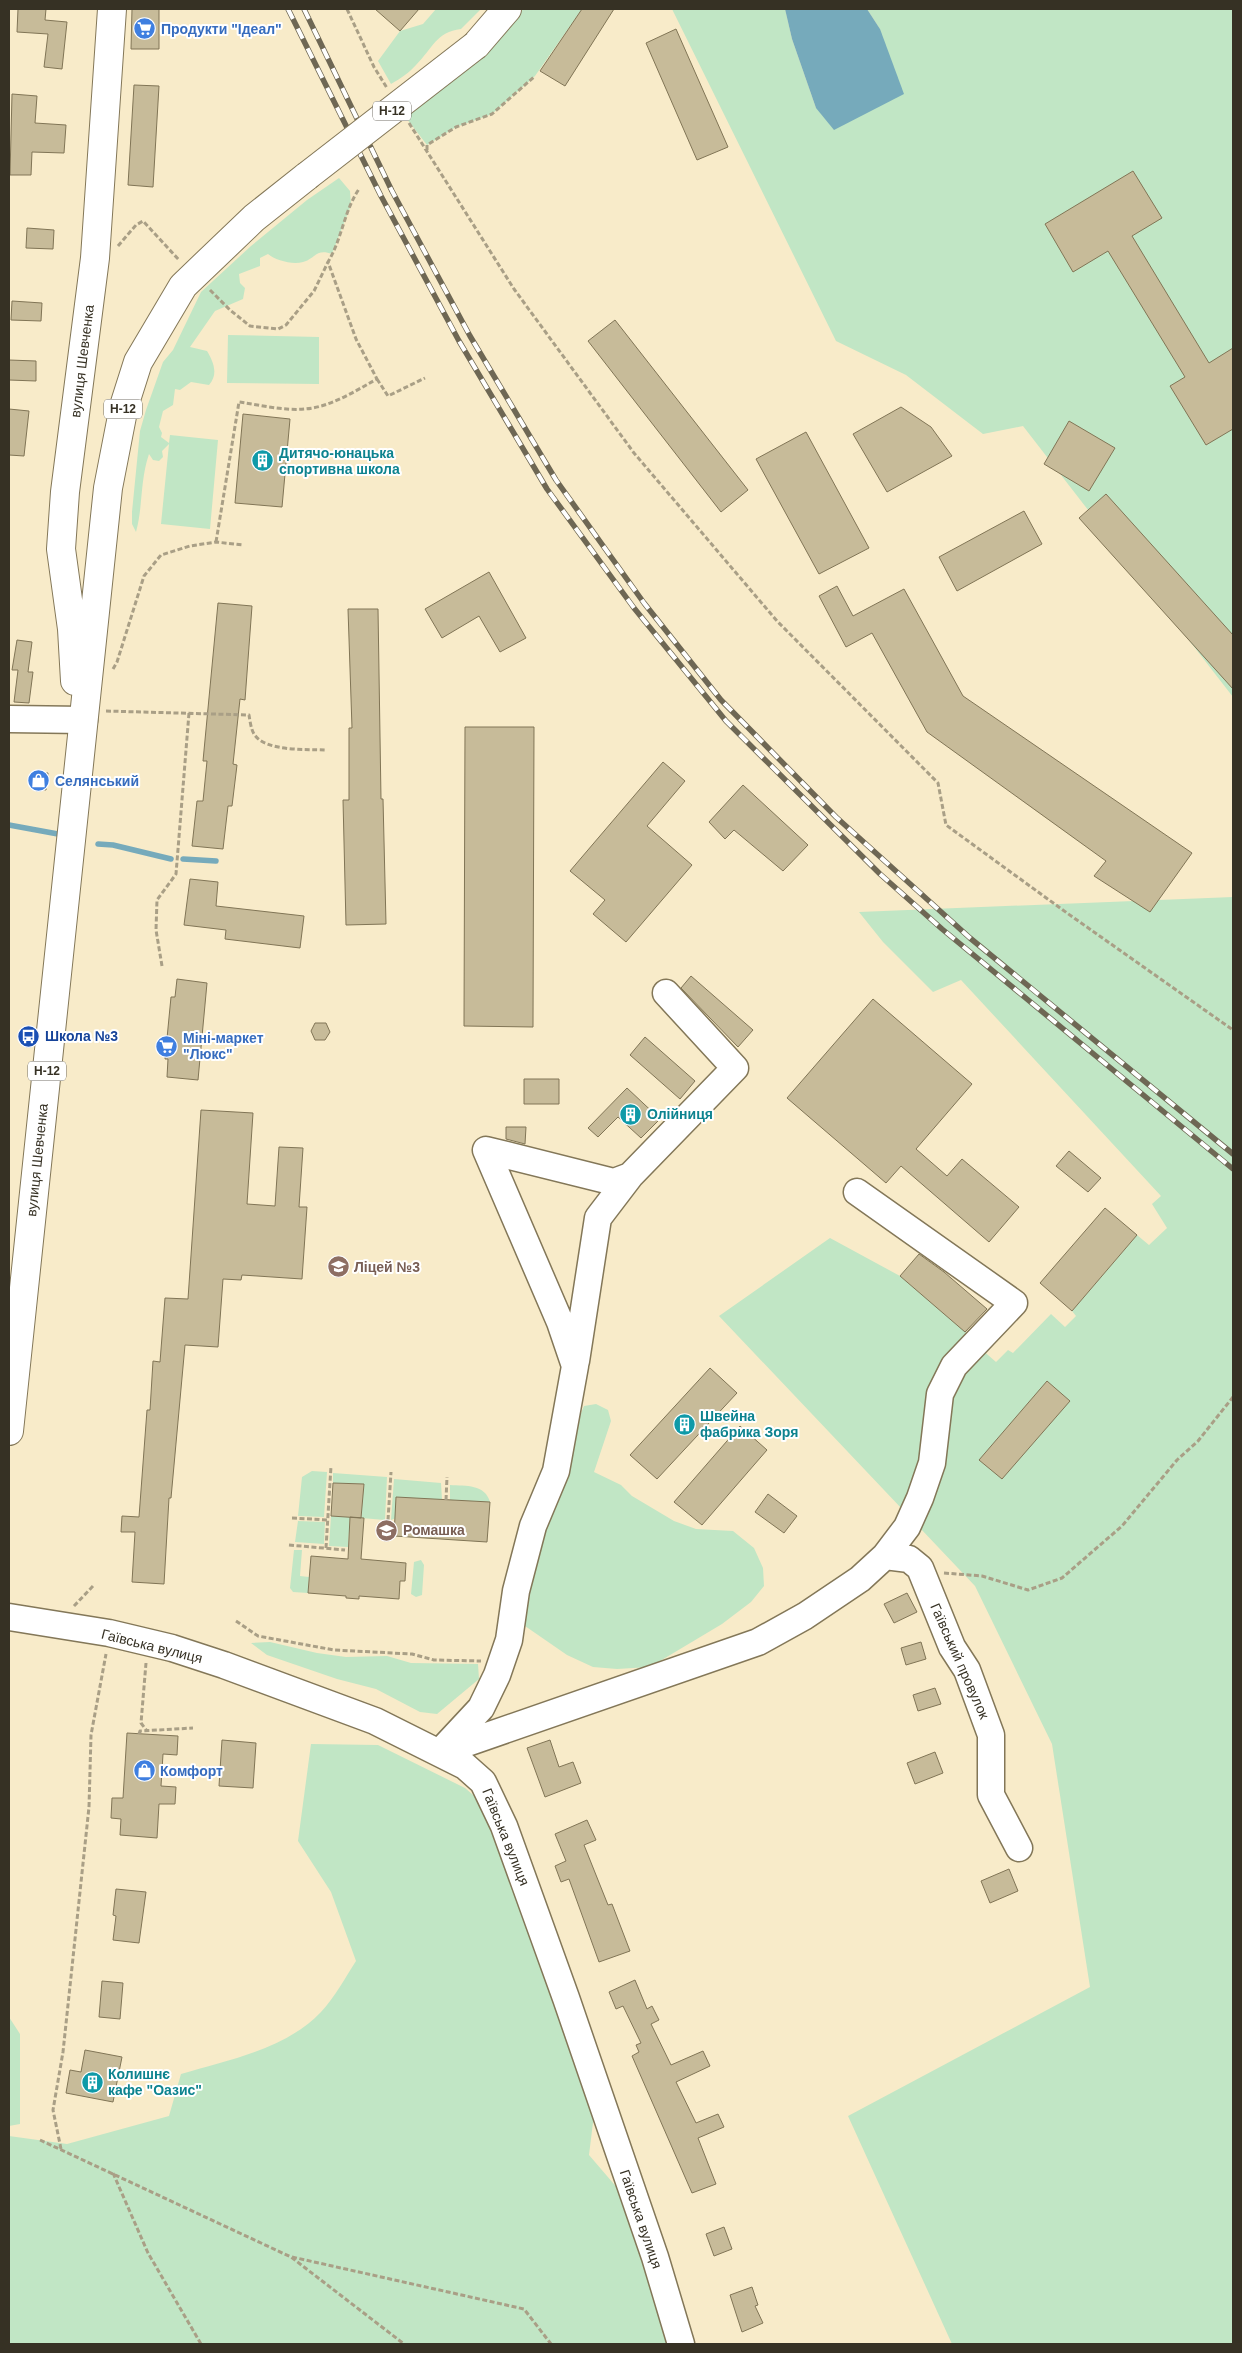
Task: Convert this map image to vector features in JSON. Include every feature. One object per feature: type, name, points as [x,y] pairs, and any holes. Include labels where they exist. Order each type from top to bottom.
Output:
[{"type":"main road","name":"вулиця Шевченка","points":[[84,715],[75,688],[72,629],[61,549],[65,492],[93,273],[112,9]]},
{"type":"main road","name":"вулиця Шевченка","points":[[9,1431],[108,488],[124,406],[138,362],[183,286],[254,218],[476,46],[507,9]]},
{"type":"street","points":[[9,719],[84,715]]},
{"type":"street","points":[[440,1752],[481,1708],[509,1640],[516,1591],[533,1526],[556,1471],[575,1366],[598,1218],[630,1176],[734,1068],[666,992]]},
{"type":"street","points":[[575,1366],[560,1322],[486,1150],[614,1182],[630,1176]]},
{"type":"street","points":[[440,1752],[758,1642],[829,1600],[860,1579],[886,1556],[907,1527],[920,1498],[932,1463],[940,1394],[954,1366],[1014,1303],[858,1192]]},
{"type":"street","name":"Гаївський провулок","points":[[886,1556],[910,1558],[920,1568],[952,1647],[967,1670],[991,1735],[991,1795],[1019,1848]]},
{"type":"street","name":"Гаївська вулиця","points":[[9,1617],[109,1633],[147,1642],[224,1665],[366,1718],[466,1766],[483,1782],[504,1826],[655,2257],[681,2344]]},
{"type":"path","points":[[346,9],[374,67],[388,90]]},
{"type":"path","points":[[427,151],[427,145],[456,127],[492,114],[535,76]]},
{"type":"path","points":[[408,121],[514,289],[634,453],[777,621],[938,783],[946,825],[1067,914],[1233,1030]]},
{"type":"path","points":[[195,275],[230,310],[250,326],[278,329],[286,325],[314,291],[340,238],[352,200],[359,189]]},
{"type":"path","points":[[93,273],[136,225],[143,221],[152,229],[161,242]]},
{"type":"path","points":[[328,262],[356,339],[388,396],[425,378]]},
{"type":"path","points":[[216,542],[239,402],[294,409],[316,408],[377,379]]},
{"type":"path","points":[[112,670],[117,662],[144,576],[161,554],[190,546],[216,542],[243,545]]},
{"type":"path","points":[[84,715],[189,713],[249,715],[254,734],[263,743],[285,748],[325,750]]},
{"type":"path","points":[[162,966],[156,930],[157,900],[176,874],[189,713]]},
{"type":"path","points":[[922,1573],[982,1576],[1028,1590],[1062,1578],[1122,1526],[1177,1460],[1198,1441],[1233,1397]]},
{"type":"path","points":[[326,1548],[331,1466]]},
{"type":"path","points":[[388,1520],[391,1472]]},
{"type":"path","points":[[446,1500],[447,1477]]},
{"type":"path","points":[[292,1518],[328,1520]]},
{"type":"path","points":[[289,1545],[344,1550]]},
{"type":"path","points":[[236,1621],[258,1636],[334,1650],[412,1654],[434,1660],[501,1662]]},
{"type":"path","points":[[61,2149],[53,2110],[64,2043],[89,1807],[91,1735],[109,1633]]},
{"type":"path","points":[[147,1642],[141,1723],[147,1731]]},
{"type":"path","points":[[139,1734],[140,1731],[193,1728]]},
{"type":"path","points":[[40,2140],[290,2257],[404,2344]]},
{"type":"path","points":[[113,2173],[148,2253],[201,2344]]},
{"type":"path","points":[[290,2257],[524,2309],[551,2344]]},
{"type":"green space","points":[[436,9],[481,9],[461,29],[440,37],[413,68],[391,84],[378,61],[400,31],[423,24]]},
{"type":"green space","points":[[523,9],[582,9],[535,76],[492,114],[456,127],[427,145],[403,114],[453,80],[484,55],[511,26]]},
{"type":"green space","points":[[672,9],[785,9],[792,39],[816,108],[880,29],[867,9],[1233,9],[1233,697],[1023,426],[983,434],[906,375],[836,341]]},
{"type":"green space","points":[[339,178],[350,191],[351,205],[332,254],[322,252],[307,261],[294,263],[279,260],[268,254],[260,258],[260,266],[239,274],[240,283],[245,288],[243,299],[215,311],[190,347],[207,351],[214,368],[212,381],[209,385],[191,382],[180,390],[175,389],[173,405],[163,411],[159,427],[162,433],[161,437],[169,443],[170,435],[218,440],[210,529],[161,524],[169,444],[162,451],[163,457],[159,461],[153,460],[149,454],[144,474],[136,532],[132,524],[132,512],[140,431],[163,362],[173,350],[201,292],[251,246],[307,200]]},
{"type":"green space","points":[[228,335],[319,337],[319,384],[227,383]]},
{"type":"green space","points":[[1233,897],[1233,2344],[952,2344],[848,2116],[1090,1987],[1052,1744],[975,1586],[719,1316],[830,1238],[900,1276],[982,1346],[980,1348],[996,1362],[1008,1350],[1013,1353],[1051,1314],[1065,1327],[1076,1316],[1072,1311],[1137,1235],[1149,1245],[1167,1228],[1152,1204],[1161,1196],[961,980],[933,992],[883,942],[859,912]]},
{"type":"green space","points":[[596,1404],[608,1410],[611,1421],[594,1472],[621,1485],[632,1496],[674,1521],[696,1529],[733,1531],[754,1548],[763,1568],[764,1586],[751,1602],[722,1624],[650,1667],[617,1669],[593,1667],[567,1655],[525,1626],[525,1606],[535,1562],[577,1423],[584,1406]]},
{"type":"green space","points":[[312,1471],[327,1472],[324,1517],[298,1516],[302,1477]]},
{"type":"green space","points":[[333,1473],[387,1477],[385,1520],[361,1518],[364,1484],[333,1483]]},
{"type":"green space","points":[[394,1479],[441,1483],[442,1500],[391,1520]]},
{"type":"green space","points":[[450,1485],[479,1489],[488,1496],[490,1502],[450,1500]]},
{"type":"green space","points":[[331,1516],[350,1517],[348,1547],[329,1546]]},
{"type":"green space","points":[[298,1521],[325,1522],[324,1544],[295,1542]]},
{"type":"green space","points":[[294,1550],[302,1550],[300,1576],[309,1577],[308,1593],[293,1592],[290,1588]]},
{"type":"green space","points":[[421,1560],[424,1565],[422,1595],[416,1597],[411,1594],[414,1562]]},
{"type":"green space","points":[[270,1642],[317,1653],[346,1657],[387,1656],[411,1663],[478,1664],[479,1679],[437,1714],[420,1712],[376,1689],[337,1679],[267,1655],[251,1643]]},
{"type":"green space","points":[[311,1744],[378,1745],[465,1788],[487,1807],[595,2106],[589,2155],[631,2204],[669,2344],[9,2344],[9,2136],[67,2144],[169,2116],[181,2074],[256,2052],[307,2025],[326,2006],[356,1961],[331,1892],[298,1841]]},
{"type":"green space","points":[[9,2017],[20,2034],[20,2124],[9,2126]]},
{"type":"water","points":[[785,9],[867,9],[880,29],[904,94],[834,130],[816,108],[792,39]]},
{"type":"building","points":[[18,9],[46,9],[45,20],[67,22],[62,69],[44,67],[48,34],[17,32]]},
{"type":"building","name":"Продукти \"Ідеал\"","points":[[132,9],[159,9],[159,49],[131,49]]},
{"type":"building","points":[[375,9],[419,9],[400,31]]},
{"type":"building","points":[[582,9],[614,9],[565,86],[540,71]]},
{"type":"building","points":[[676,29],[728,147],[697,160],[646,43]]},
{"type":"building","points":[[134,85],[159,86],[153,187],[128,185]]},
{"type":"building","points":[[12,94],[37,96],[35,123],[66,125],[64,153],[32,152],[31,175],[10,175]]},
{"type":"building","points":[[1133,171],[1162,218],[1132,236],[1209,363],[1233,348],[1233,429],[1206,445],[1170,386],[1185,377],[1108,251],[1073,272],[1045,224]]},
{"type":"building","points":[[27,228],[54,230],[53,249],[26,248]]},
{"type":"building","points":[[12,301],[42,303],[41,321],[11,320]]},
{"type":"building","points":[[615,320],[748,490],[721,512],[588,341]]},
{"type":"building","points":[[9,360],[36,361],[36,381],[9,380]]},
{"type":"building","points":[[901,407],[931,427],[952,456],[887,492],[853,434]]},
{"type":"building","points":[[9,409],[29,411],[24,456],[9,455]]},
{"type":"building","name":"Дитячо-юнацька спортивна школа","points":[[243,414],[290,419],[282,507],[235,503]]},
{"type":"building","points":[[1069,421],[1115,448],[1089,491],[1044,464]]},
{"type":"building","points":[[806,432],[869,548],[819,574],[756,459]]},
{"type":"building","points":[[1106,494],[1233,635],[1233,689],[1079,518]]},
{"type":"building","points":[[1024,511],[1042,544],[957,591],[939,557]]},
{"type":"building","points":[[489,572],[526,638],[500,652],[479,616],[442,638],[425,609]]},
{"type":"building","points":[[837,586],[853,616],[904,589],[963,696],[1192,853],[1150,912],[1094,876],[1106,861],[927,732],[872,633],[846,647],[819,596]]},
{"type":"building","points":[[218,603],[252,606],[245,700],[240,699],[233,764],[237,765],[232,806],[228,806],[223,849],[192,846],[197,801],[203,801],[207,761],[203,761]]},
{"type":"building","points":[[348,609],[378,609],[381,799],[383,799],[386,924],[346,925],[343,800],[349,800],[349,728],[352,728]]},
{"type":"building","points":[[17,640],[32,642],[28,672],[33,672],[29,703],[14,702],[18,670],[12,670]]},
{"type":"building","points":[[465,727],[534,727],[533,1027],[464,1026]]},
{"type":"building","points":[[663,762],[685,781],[647,826],[692,865],[626,942],[593,914],[605,900],[570,871]]},
{"type":"building","name":"Селянський","points":[[32,772],[48,773],[46,790],[31,788]]},
{"type":"building","points":[[743,785],[808,845],[783,871],[734,830],[725,839],[709,822]]},
{"type":"building","points":[[190,879],[218,882],[216,906],[304,916],[300,948],[225,939],[226,930],[184,925]]},
{"type":"building","points":[[691,976],[753,1030],[738,1047],[681,988]]},
{"type":"building","points":[[177,979],[207,983],[198,1080],[167,1077],[168,1059],[165,1059],[171,997],[175,997]]},
{"type":"building","points":[[873,999],[972,1084],[916,1149],[947,1176],[962,1159],[1019,1207],[989,1242],[901,1166],[886,1183],[787,1098]]},
{"type":"building","points":[[315,1023],[326,1023],[330,1032],[325,1040],[315,1040],[311,1031]]},
{"type":"building","points":[[645,1037],[695,1081],[680,1099],[630,1055]]},
{"type":"building","points":[[524,1079],[559,1079],[559,1104],[524,1104]]},
{"type":"building","name":"Олійниця","points":[[627,1088],[660,1119],[641,1138],[618,1117],[598,1137],[588,1128]]},
{"type":"building","points":[[201,1110],[253,1113],[247,1204],[275,1206],[279,1147],[303,1148],[299,1207],[307,1207],[302,1279],[242,1275],[241,1280],[223,1279],[218,1347],[185,1345],[171,1498],[169,1498],[164,1584],[132,1582],[135,1532],[121,1532],[122,1516],[139,1517],[147,1410],[150,1410],[153,1361],[160,1362],[165,1298],[188,1299]]},
{"type":"building","points":[[506,1127],[526,1127],[525,1144],[506,1139]]},
{"type":"building","points":[[1069,1151],[1101,1178],[1088,1192],[1056,1166]]},
{"type":"building","points":[[1105,1208],[1137,1235],[1072,1311],[1040,1283]]},
{"type":"building","points":[[919,1254],[944,1272],[987,1309],[965,1332],[900,1276]]},
{"type":"building","name":"Швейна фабрика Зоря","points":[[710,1368],[737,1393],[657,1479],[630,1455]]},
{"type":"building","points":[[1047,1381],[1070,1401],[1002,1479],[979,1460]]},
{"type":"building","points":[[740,1426],[767,1450],[702,1525],[674,1502]]},
{"type":"building","points":[[333,1483],[364,1484],[361,1518],[331,1516]]},
{"type":"building","points":[[768,1494],[797,1516],[784,1533],[755,1512]]},
{"type":"building","points":[[396,1497],[490,1502],[487,1542],[394,1536]]},
{"type":"building","points":[[350,1517],[364,1518],[361,1559],[406,1563],[405,1581],[400,1581],[399,1599],[359,1596],[359,1599],[308,1593],[311,1556],[348,1559]]},
{"type":"building","points":[[907,1593],[917,1612],[894,1623],[884,1604]]},
{"type":"building","points":[[921,1642],[926,1659],[906,1665],[901,1648]]},
{"type":"building","points":[[935,1688],[941,1704],[918,1711],[913,1695]]},
{"type":"building","name":"Комфорт","points":[[127,1733],[178,1736],[177,1755],[163,1754],[161,1786],[176,1787],[175,1804],[159,1804],[157,1838],[120,1835],[121,1819],[111,1818],[112,1798],[123,1798]]},
{"type":"building","points":[[222,1740],[256,1743],[253,1788],[219,1786]]},
{"type":"building","points":[[550,1740],[559,1767],[573,1762],[581,1783],[545,1797],[527,1748]]},
{"type":"building","points":[[935,1752],[943,1773],[915,1784],[907,1763]]},
{"type":"building","points":[[587,1820],[596,1840],[584,1845],[608,1905],[612,1904],[630,1951],[599,1962],[569,1879],[561,1882],[555,1866],[566,1861],[555,1834]]},
{"type":"building","points":[[1009,1869],[1018,1891],[990,1903],[981,1881]]},
{"type":"building","points":[[116,1889],[146,1892],[139,1943],[113,1940],[116,1916],[113,1915]]},
{"type":"building","points":[[635,1980],[647,2009],[652,2006],[659,2020],[651,2024],[671,2065],[703,2051],[710,2066],[676,2082],[696,2123],[718,2114],[724,2127],[698,2138],[716,2184],[692,2193],[632,2056],[639,2052],[636,2045],[641,2043],[623,2006],[616,2009],[609,1992]]},
{"type":"building","points":[[102,1981],[123,1983],[120,2019],[99,2017]]},
{"type":"building","name":"Колишнє кафе \"Оазис\"","points":[[85,2050],[122,2057],[113,2102],[66,2093],[70,2070],[81,2072]]},
{"type":"building","points":[[724,2227],[732,2249],[714,2256],[706,2234]]},
{"type":"building","points":[[752,2287],[758,2305],[755,2306],[763,2323],[742,2332],[730,2295]]},
{"type":"waterway","points":[[9,825],[58,834]]},
{"type":"waterway","points":[[98,844],[113,845],[171,859]]},
{"type":"waterway","points":[[183,859],[216,861]]},
{"type":"railway","points":[[288,9],[381,196],[459,341],[547,489],[634,608],[726,721],[880,874],[942,929],[1233,1169]]},
{"type":"railway","points":[[304,9],[392,191],[470,336],[556,480],[644,603],[721,700],[836,817],[970,938],[1233,1154]]},
{"type":"place","name":"Продукти \"Ідеал\"","points":[[145,29]]},
{"type":"place","name":"Дитячо-юнацька спортивна школа","points":[[263,461]]},
{"type":"place","name":"Селянський","points":[[39,781]]},
{"type":"place","name":"Школа №3","points":[[29,1036]]},
{"type":"place","name":"Міні-маркет \"Люкс\"","points":[[167,1046]]},
{"type":"place","name":"Олійниця","points":[[631,1114]]},
{"type":"place","name":"Ліцей №3","points":[[338,1267]]},
{"type":"place","name":"Швейна фабрика Зоря","points":[[684,1424]]},
{"type":"place","name":"Ромашка","points":[[387,1530]]},
{"type":"place","name":"Комфорт","points":[[144,1771]]},
{"type":"place","name":"Колишнє кафе \"Оазис\"","points":[[92,2082]]}]
